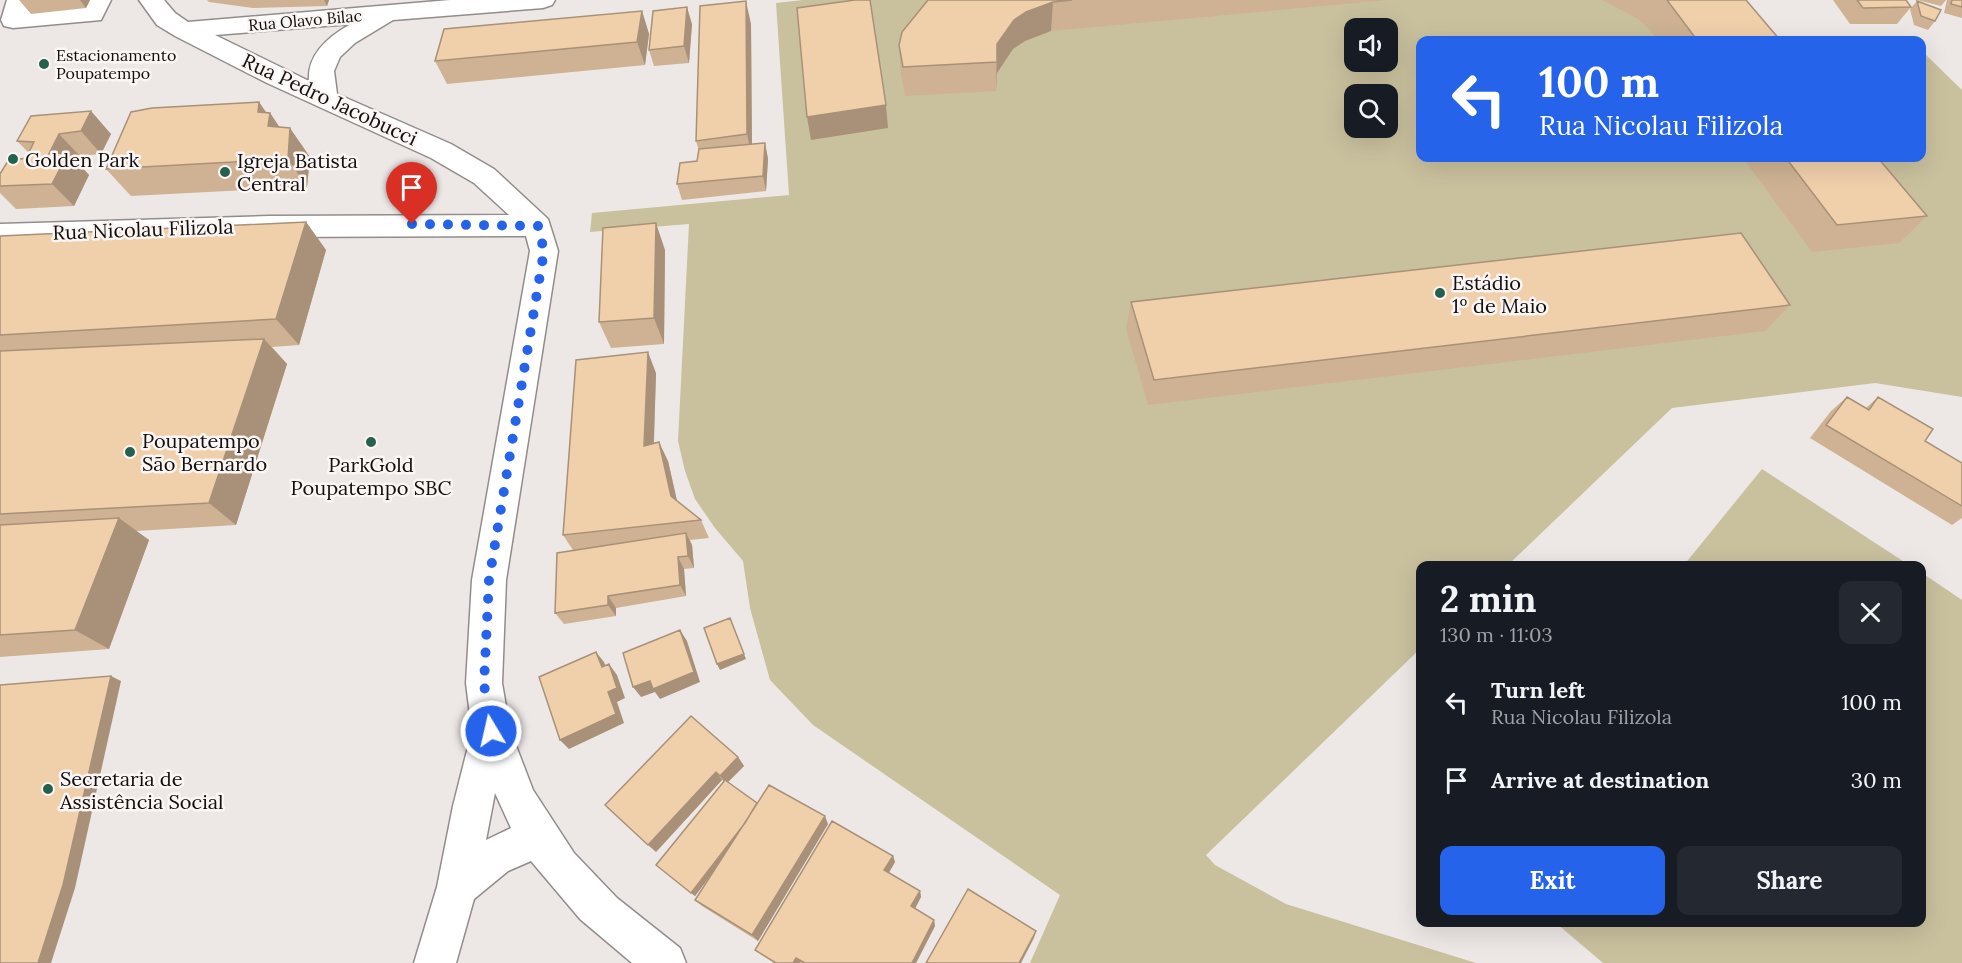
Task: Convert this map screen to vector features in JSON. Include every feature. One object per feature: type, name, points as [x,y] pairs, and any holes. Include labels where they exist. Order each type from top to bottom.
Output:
[{"type":"street","points":[[19,0],[13,20],[92,14],[99,0]]},
{"type":"street","points":[[152,0],[166,19],[184,30]]},
{"type":"street","name":"Rua Olavo Bilac","points":[[184,30],[543,0]]},
{"type":"street","points":[[324,97],[321,69],[326,57],[351,36],[392,13]]},
{"type":"street","name":"Rua Pedro Jacobucci","points":[[184,30],[276,76],[441,151],[484,176],[538,226]]},
{"type":"street","name":"Rua Nicolau Filizola","points":[[0,235],[170,227],[349,224],[538,226]]},
{"type":"street","points":[[538,226],[544,251],[489,580],[484,684],[491,731],[504,774],[539,840],[594,905],[665,963]]},
{"type":"street","points":[[435,963],[457,887],[472,806],[491,731]]},
{"type":"street","points":[[457,887],[496,853],[510,846],[539,840]]},
{"type":"shaded area","points":[[803,0],[1701,0],[1735,36],[1416,36],[1416,162],[1926,162],[1926,55],[1962,90],[1962,397],[1875,383],[1672,408],[1512,561],[1416,561],[1416,653],[1206,855],[1215,865],[1286,904],[1476,963],[1030,963],[1060,895],[813,725],[770,680],[750,608],[743,561],[715,528],[695,499],[678,441],[689,224],[590,232],[592,213],[789,195],[776,3]]},
{"type":"shaded area","points":[[1762,469],[1903,561],[1687,561]]},
{"type":"shaded area","points":[[1926,576],[1962,600],[1962,963],[1603,963],[1561,927],[1926,927]]},
{"type":"building","points":[[870,0],[886,105],[807,117],[797,8]]},
{"type":"building","points":[[928,0],[1072,0],[1053,2],[1026,12],[1014,20],[997,44],[997,62],[903,67],[899,45],[902,32]]},
{"type":"building","points":[[1667,0],[1746,0],[1777,36],[1694,36]]},
{"type":"building","points":[[1857,0],[1906,0],[1911,7],[1863,8]]},
{"type":"building","points":[[1952,0],[1962,0],[1962,7],[1951,4]]},
{"type":"building","points":[[746,1],[747,134],[696,141],[700,6]]},
{"type":"building","points":[[1917,1],[1941,10],[1935,21],[1921,16]]},
{"type":"building","points":[[687,7],[684,46],[649,50],[653,11]]},
{"type":"building","points":[[642,11],[637,42],[435,61],[444,29]]},
{"type":"building","points":[[259,102],[258,112],[270,113],[268,126],[290,128],[288,159],[106,169],[131,112],[152,108]]},
{"type":"building","points":[[91,111],[81,131],[59,134],[49,154],[68,153],[52,184],[0,186],[0,174],[8,161],[26,158],[34,142],[17,141],[31,116]]},
{"type":"building","points":[[765,143],[763,176],[677,184],[680,163],[697,161],[699,149]]},
{"type":"building","points":[[1789,162],[1881,162],[1927,216],[1837,225]]},
{"type":"building","points":[[306,222],[276,319],[0,335],[0,236]]},
{"type":"building","points":[[656,223],[654,318],[599,322],[603,228]]},
{"type":"building","points":[[1741,233],[1790,305],[1154,380],[1131,302]]},
{"type":"building","name":"Poupatempo São Bernardo","points":[[264,339],[209,503],[0,514],[0,351]]},
{"type":"building","points":[[648,352],[644,446],[659,442],[671,496],[701,520],[563,535],[576,360]]},
{"type":"building","points":[[1847,397],[1869,410],[1878,397],[1933,429],[1925,441],[1962,463],[1962,506],[1826,425]]},
{"type":"building","points":[[119,518],[75,630],[0,635],[0,525]]},
{"type":"building","points":[[686,533],[688,556],[678,557],[680,585],[608,596],[608,605],[555,613],[557,553]]},
{"type":"building","points":[[730,618],[744,654],[717,664],[704,628]]},
{"type":"building","points":[[680,630],[694,672],[653,689],[650,681],[633,687],[623,653]]},
{"type":"building","points":[[596,652],[602,667],[609,664],[617,688],[608,692],[616,714],[560,740],[539,677]]},
{"type":"building","name":"Secretaria de Assistência Social","points":[[111,676],[63,885],[38,963],[0,963],[0,685]]},
{"type":"building","points":[[691,716],[738,757],[720,776],[716,772],[648,845],[605,805]]},
{"type":"building","points":[[725,780],[757,803],[745,823],[691,893],[656,865]]},
{"type":"building","points":[[769,785],[825,816],[752,935],[695,900]]},
{"type":"building","points":[[832,821],[893,856],[884,870],[920,891],[911,906],[934,920],[912,963],[805,963],[796,958],[793,963],[776,963],[755,950]]},
{"type":"building","points":[[968,889],[1036,931],[1019,963],[926,963]]},
{"type":"place","name":"Estacionamento Poupatempo","points":[[44,64]]},
{"type":"place","name":"Golden Park","points":[[13,159]]},
{"type":"place","name":"Igreja Batista Central","points":[[225,172]]},
{"type":"place","name":"Estádio 1º de Maio","points":[[1440,293]]},
{"type":"place","name":"ParkGold Poupatempo SBC","points":[[371,442]]},
{"type":"place","name":"Poupatempo São Bernardo","points":[[130,452]]},
{"type":"place","name":"Secretaria de Assistência Social","points":[[48,789]]},
{"type":"route","points":[[412,224],[538,226],[543,239],[544,251],[489,580],[484,643],[484,684],[491,731]]}]
